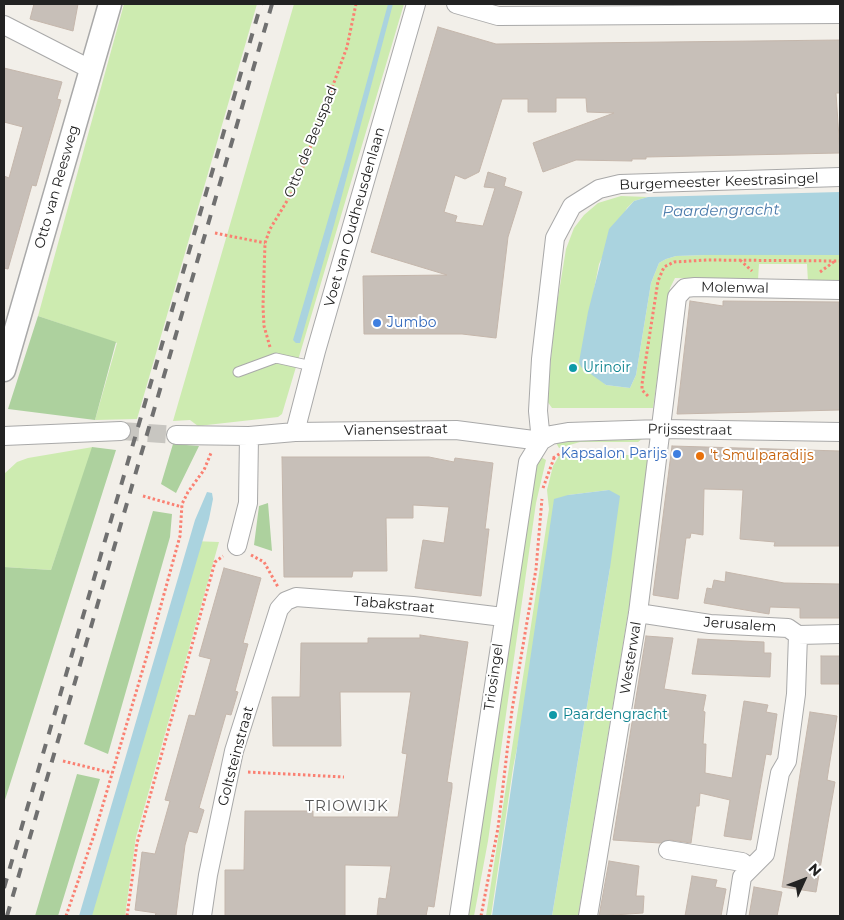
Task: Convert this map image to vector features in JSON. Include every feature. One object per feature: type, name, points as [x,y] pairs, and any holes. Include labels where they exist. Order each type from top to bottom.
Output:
[{"type":"street","name":"Otto van Reesweg","points":[[4,370],[110,4]]},
{"type":"street","name":"Voet van Oudheusdenlaan","points":[[295,432],[312,366],[416,4]]},
{"type":"street","points":[[456,4],[498,16],[840,14]]},
{"type":"street","points":[[4,25],[92,70]]},
{"type":"street","name":"Burgemeester Keestrasingel","points":[[541,441],[538,411],[541,359],[556,238],[572,206],[598,189],[620,184],[840,176]]},
{"type":"street","name":"Molenwal","points":[[661,429],[677,297],[685,288],[840,290]]},
{"type":"street","name":"Prijssestraat","points":[[541,441],[551,435],[568,432],[661,429],[840,432]]},
{"type":"street","name":"Westerwal","points":[[588,916],[638,613],[661,429]]},
{"type":"street","name":"Vianensestraat","points":[[176,435],[249,436],[295,432],[456,430],[541,441]]},
{"type":"street","points":[[4,436],[121,431]]},
{"type":"street","points":[[236,546],[248,503],[249,436]]},
{"type":"street","name":"Triosingel","points":[[459,916],[528,462],[541,441]]},
{"type":"street","name":"Tabakstraat","points":[[286,601],[296,597],[413,606],[503,617]]},
{"type":"street","name":"Goltsteinstraat","points":[[202,916],[208,875],[230,771],[279,609],[286,601]]},
{"type":"street","name":"Jerusalem","points":[[638,613],[710,624],[788,628],[798,635],[840,634]]},
{"type":"street","points":[[736,916],[742,877],[765,854],[780,773],[787,761],[796,694],[798,635]]},
{"type":"street","points":[[668,850],[742,862],[750,868]]},
{"type":"lane","points":[[238,372],[276,358],[312,366]]},
{"type":"path","name":"Otto de Beuspad","points":[[276,358],[264,326],[265,243],[270,229],[296,186],[347,47],[356,4]]},
{"type":"path","points":[[215,233],[265,243]]},
{"type":"path","points":[[66,916],[94,835],[176,552],[180,536],[182,507],[188,492],[210,458],[214,435]]},
{"type":"path","points":[[481,916],[498,828],[512,710],[536,569],[543,490],[554,458]]},
{"type":"path","points":[[143,496],[182,507]]},
{"type":"path","points":[[127,916],[137,843],[215,562],[236,546],[264,562],[286,601]]},
{"type":"path","points":[[63,761],[112,774]]},
{"type":"path","points":[[230,771],[344,777]]},
{"type":"green space","points":[[124,4],[257,4],[137,419],[95,420],[117,343],[38,316]]},
{"type":"green space","points":[[294,4],[404,4],[282,414],[278,417],[198,426],[190,420],[173,421]]},
{"type":"green space","points":[[621,196],[648,197],[634,201],[627,208],[599,264],[580,362],[606,385],[630,388],[636,375],[651,283],[659,263],[666,259],[676,256],[705,255],[840,255],[840,283],[808,282],[807,264],[759,264],[758,280],[675,278],[670,288],[653,408],[552,408],[547,401],[555,316],[566,249],[574,228],[584,215],[598,203]]},
{"type":"green space","points":[[38,316],[116,342],[95,420],[8,409]]},
{"type":"green space","points":[[647,435],[638,442],[580,442],[559,448],[555,441]]},
{"type":"green space","points":[[173,444],[199,446],[176,493],[161,484]]},
{"type":"green space","points":[[92,447],[116,450],[4,803],[4,567],[51,570]]},
{"type":"green space","points":[[93,447],[51,570],[4,567],[4,474],[17,462],[28,458]]},
{"type":"green space","points":[[636,449],[646,455],[648,461],[634,577],[578,916],[552,916],[610,568],[609,490],[568,495],[513,768],[491,916],[486,916],[549,509],[547,490],[553,466],[559,456],[572,450],[582,450],[583,455],[635,455]]},
{"type":"green space","points":[[539,456],[546,460],[536,503],[488,841],[474,916],[465,916],[532,478]]},
{"type":"green space","points":[[268,503],[272,551],[254,545],[259,506]]},
{"type":"green space","points":[[153,511],[172,514],[170,537],[108,754],[84,744]]},
{"type":"green space","points":[[193,541],[219,542],[136,837],[125,916],[80,916]]},
{"type":"green space","points":[[77,774],[100,779],[58,916],[35,916]]},
{"type":"water","points":[[388,4],[393,4],[334,225],[300,343],[296,343],[293,340]]},
{"type":"water","points":[[840,192],[840,255],[705,255],[676,256],[666,259],[659,263],[651,283],[636,375],[630,388],[606,385],[581,367],[579,362],[588,312],[609,229],[634,201],[648,197]]},
{"type":"water","name":"Paardengracht","points":[[609,490],[620,496],[610,568],[552,916],[492,916],[554,499],[568,495]]},
{"type":"water","points":[[207,492],[212,493],[213,499],[209,519],[92,916],[79,916],[195,520]]},
{"type":"building","points":[[34,4],[78,4],[73,31],[30,19]]},
{"type":"building","points":[[438,27],[496,44],[840,40],[840,93],[836,93],[840,153],[646,157],[646,159],[632,159],[632,161],[576,160],[543,172],[533,143],[614,113],[587,112],[586,98],[556,98],[556,112],[528,112],[528,99],[502,99],[479,172],[465,179],[455,175],[444,212],[457,216],[455,222],[483,226],[495,188],[484,187],[488,172],[506,178],[504,186],[522,192],[508,237],[496,338],[462,334],[364,334],[363,276],[447,275],[371,252]]},
{"type":"building","points":[[4,68],[62,82],[57,99],[61,100],[36,186],[32,185],[8,269],[4,268],[4,176],[9,178],[23,127],[4,122]]},
{"type":"building","points":[[690,301],[723,306],[723,301],[839,302],[840,410],[677,414]]},
{"type":"building","points":[[672,446],[840,451],[840,546],[774,546],[775,542],[740,539],[743,490],[704,489],[703,535],[691,533],[690,538],[686,538],[678,599],[653,595]]},
{"type":"building","points":[[282,457],[429,457],[454,462],[455,458],[493,463],[485,529],[489,529],[481,596],[415,588],[423,540],[444,543],[449,507],[413,505],[413,518],[386,518],[387,571],[353,571],[352,577],[284,577]]},
{"type":"building","points":[[224,568],[261,578],[243,643],[248,644],[235,691],[238,692],[231,715],[226,714],[199,808],[204,810],[197,833],[189,831],[185,845],[176,916],[155,916],[156,913],[135,910],[142,852],[155,854],[170,801],[165,800],[189,715],[195,716],[211,659],[199,656]]},
{"type":"building","points":[[726,572],[784,583],[840,584],[840,618],[800,618],[800,608],[770,607],[769,614],[704,603],[707,588],[712,589],[714,580],[725,582]]},
{"type":"building","points":[[420,635],[468,642],[447,782],[452,783],[452,788],[434,907],[428,906],[426,916],[377,916],[379,898],[386,899],[391,866],[345,865],[345,916],[225,916],[225,870],[244,870],[245,811],[313,811],[313,817],[398,817],[407,754],[402,753],[411,692],[340,692],[341,746],[273,746],[272,697],[300,697],[301,643],[368,643],[368,638],[420,638]]},
{"type":"building","points":[[646,636],[673,638],[664,689],[706,695],[703,711],[705,712],[703,744],[706,744],[705,773],[732,778],[744,701],[768,705],[766,712],[777,714],[771,755],[766,754],[751,840],[724,836],[730,800],[700,793],[699,806],[696,806],[691,843],[670,840],[660,843],[613,840]]},
{"type":"building","points":[[698,639],[764,642],[764,653],[771,653],[770,677],[692,674]]},
{"type":"building","points":[[821,656],[840,656],[840,684],[821,684]]},
{"type":"building","points":[[810,712],[837,716],[827,780],[835,782],[816,892],[782,887]]},
{"type":"building","points":[[609,861],[639,866],[636,896],[644,896],[643,913],[599,916]]},
{"type":"building","points":[[692,876],[717,880],[715,887],[726,889],[721,916],[685,916]]},
{"type":"building","points":[[754,887],[782,892],[777,916],[749,916]]},
{"type":"tunnel","points":[[121,431],[176,435]]},
{"type":"railway","points":[[4,888],[261,4]]},
{"type":"railway","points":[[7,916],[272,4]]},
{"type":"place","name":"Jumbo","points":[[377,323]]},
{"type":"place","name":"Urinoir","points":[[573,368]]},
{"type":"place","name":"Kapsalon Parijs","points":[[677,454]]},
{"type":"place","name":"'t Smulparadijs","points":[[700,456]]},
{"type":"place","name":"Paardengracht","points":[[553,715]]},
{"type":"district","name":"TRIOWIJK","points":[[347,807]]}]
